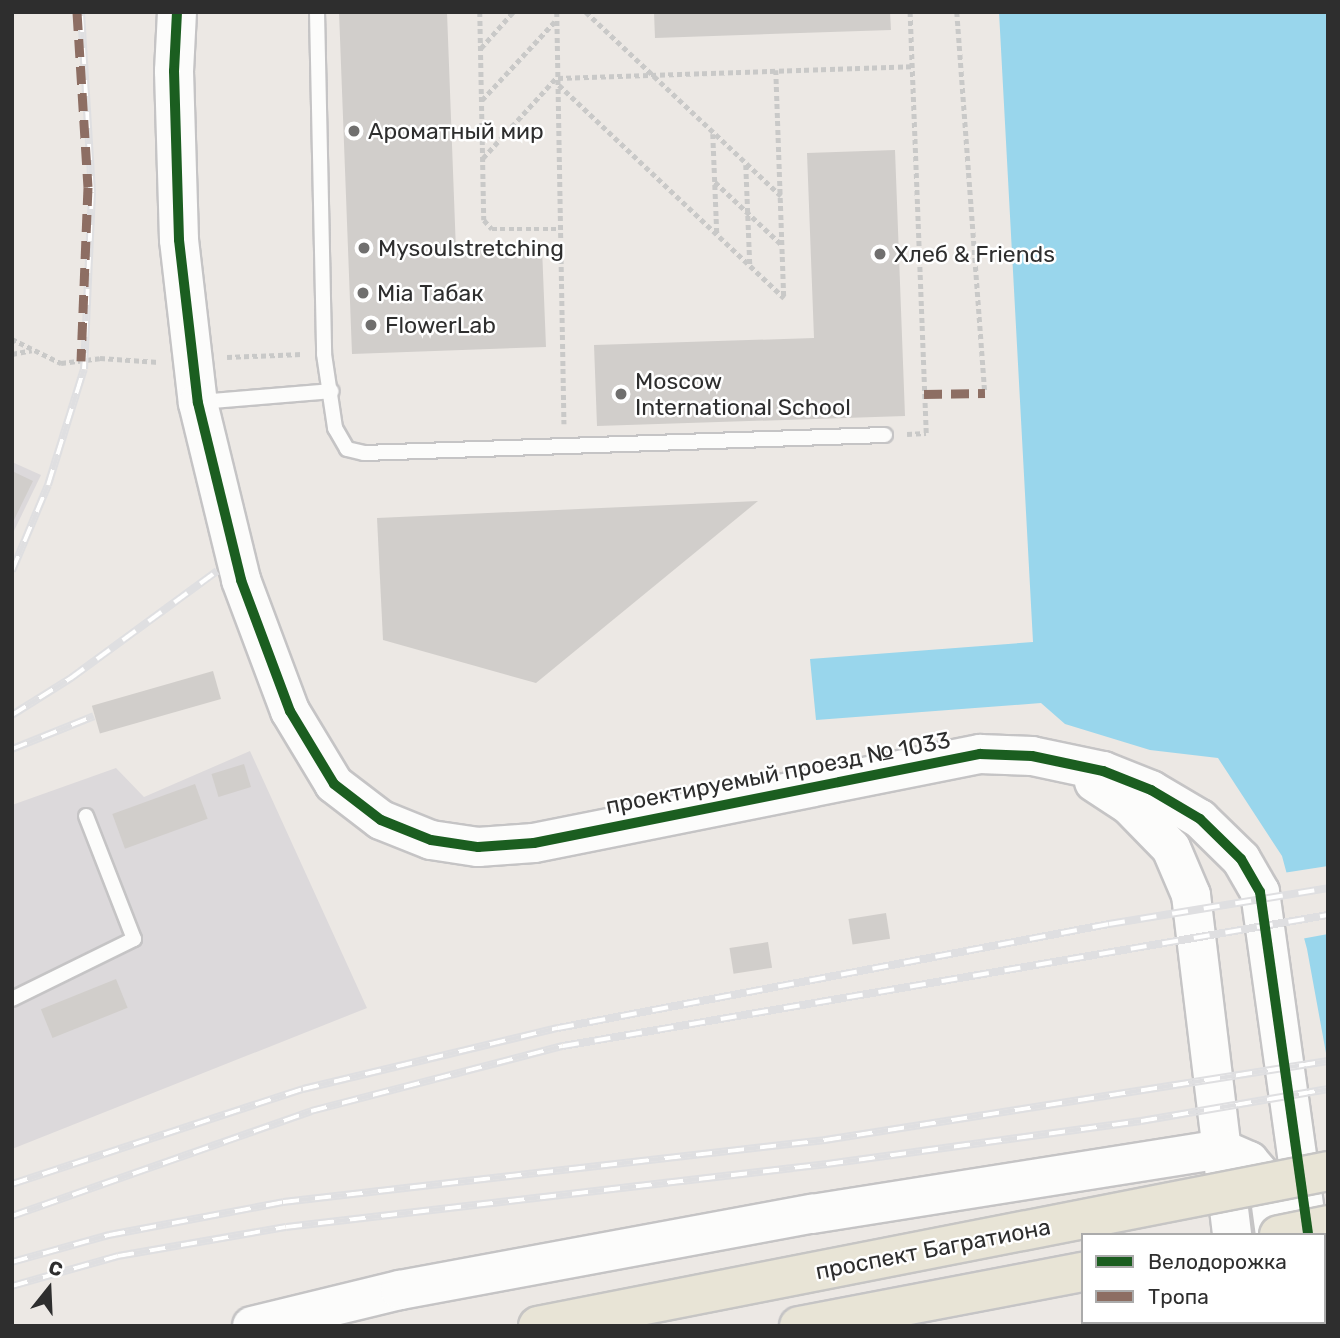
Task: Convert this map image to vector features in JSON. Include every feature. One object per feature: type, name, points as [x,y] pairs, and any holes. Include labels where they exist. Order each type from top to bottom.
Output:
[{"type":"main road","name":"проспект Багратиона","points":[[538,1326],[1328,1171]]},
{"type":"main road","points":[[1288,1233],[1328,1226]]},
{"type":"main road","points":[[799,1326],[1081,1272]]},
{"type":"street","name":"проектируемый проезд № 1033","points":[[177,12],[174,71],[179,240],[198,403],[241,580],[290,711],[334,784],[381,820],[431,839],[478,847],[534,843],[980,754],[1032,756],[1103,771],[1190,813],[1241,859],[1260,891],[1308,1233]]},
{"type":"street","name":"проектируемый проезд № 1033","points":[[1032,756],[1082,774],[1129,806],[1171,849],[1191,895],[1232,1233]]},
{"type":"street","points":[[252,1326],[400,1290],[812,1214],[1222,1149],[1243,1157],[1262,1176],[1269,1191],[1277,1233]]},
{"type":"lane","points":[[317,12],[324,354],[338,439],[355,451],[885,435]]},
{"type":"lane","points":[[198,403],[332,391]]},
{"type":"lane","points":[[12,999],[134,939],[86,816]]},
{"type":"path","points":[[480,12],[484,219],[488,227],[560,229]]},
{"type":"path","points":[[481,48],[513,12]]},
{"type":"path","points":[[556,12],[564,446]]},
{"type":"path","points":[[586,12],[780,196]]},
{"type":"path","points":[[885,435],[926,433],[910,12]]},
{"type":"path","points":[[957,12],[985,393]]},
{"type":"path","points":[[482,100],[557,19]]},
{"type":"path","points":[[483,158],[558,80],[912,66]]},
{"type":"path","points":[[558,80],[784,298],[776,71]]},
{"type":"path","points":[[713,132],[717,234]]},
{"type":"path","points":[[746,164],[750,266]]},
{"type":"path","points":[[715,181],[782,245]]},
{"type":"path","points":[[12,339],[61,363],[100,358],[192,364],[236,356],[324,354]]},
{"type":"path","points":[[12,354],[34,349]]},
{"type":"shaded area","points":[[12,462],[41,475],[12,535]]},
{"type":"shaded area","points":[[250,751],[367,1008],[12,1149],[12,805],[116,768],[144,797]]},
{"type":"water","points":[[999,12],[1328,12],[1328,1064],[1307,949],[1282,856],[1218,758],[1150,750],[1065,724],[1041,703],[816,720],[810,659],[1033,642]]},
{"type":"pier","points":[[1328,866],[1328,934],[1301,939],[1283,873]]},
{"type":"building","points":[[339,12],[447,12],[456,251],[542,248],[546,347],[352,354]]},
{"type":"building","points":[[654,12],[890,12],[891,30],[655,38]]},
{"type":"building","points":[[895,150],[905,416],[597,426],[594,345],[814,338],[807,153]]},
{"type":"building","points":[[12,471],[33,481],[12,524]]},
{"type":"building","points":[[758,501],[536,683],[383,640],[377,518]]},
{"type":"building","points":[[213,671],[221,699],[100,734],[92,706]]},
{"type":"building","points":[[244,764],[251,787],[219,797],[211,774]]},
{"type":"building","points":[[195,784],[208,819],[125,849],[112,814]]},
{"type":"building","points":[[886,913],[890,939],[853,945],[848,919]]},
{"type":"building","points":[[768,942],[772,968],[734,974],[729,948]]},
{"type":"building","points":[[116,979],[128,1008],[53,1038],[41,1009]]},
{"type":"railway","points":[[12,571],[48,485],[84,369],[92,192],[81,12]]},
{"type":"railway","points":[[12,715],[71,678],[217,571]]},
{"type":"railway","points":[[12,749],[94,716]]},
{"type":"railway","points":[[12,1184],[303,1089],[558,1028],[1109,924],[1328,888]]},
{"type":"railway","points":[[12,1216],[311,1111],[563,1046],[1328,915]]},
{"type":"railway","points":[[12,1262],[109,1235],[283,1202],[825,1140],[1328,1061]]},
{"type":"railway","points":[[12,1286],[118,1256],[286,1227],[827,1164],[1141,1121],[1328,1089]]},
{"type":"marked path","points":[[77,12],[88,187],[81,361]]},
{"type":"marked path","points":[[924,394],[985,393]]},
{"type":"cycle path","points":[[177,12],[174,71],[179,240],[198,403],[241,580],[290,711],[334,784],[381,820],[431,840],[478,847],[534,843],[980,754],[1032,756],[1103,771],[1151,790],[1200,819],[1241,859],[1260,892],[1308,1233]]},
{"type":"place","name":"Ароматный мир","points":[[354,131]]},
{"type":"place","name":"Mysoulstretching","points":[[364,248]]},
{"type":"place","name":"Хлеб & Friends","points":[[880,254]]},
{"type":"place","name":"Mia Табак","points":[[363,293]]},
{"type":"place","name":"FlowerLab","points":[[371,325]]},
{"type":"place","name":"Moscow International School","points":[[621,394]]}]
